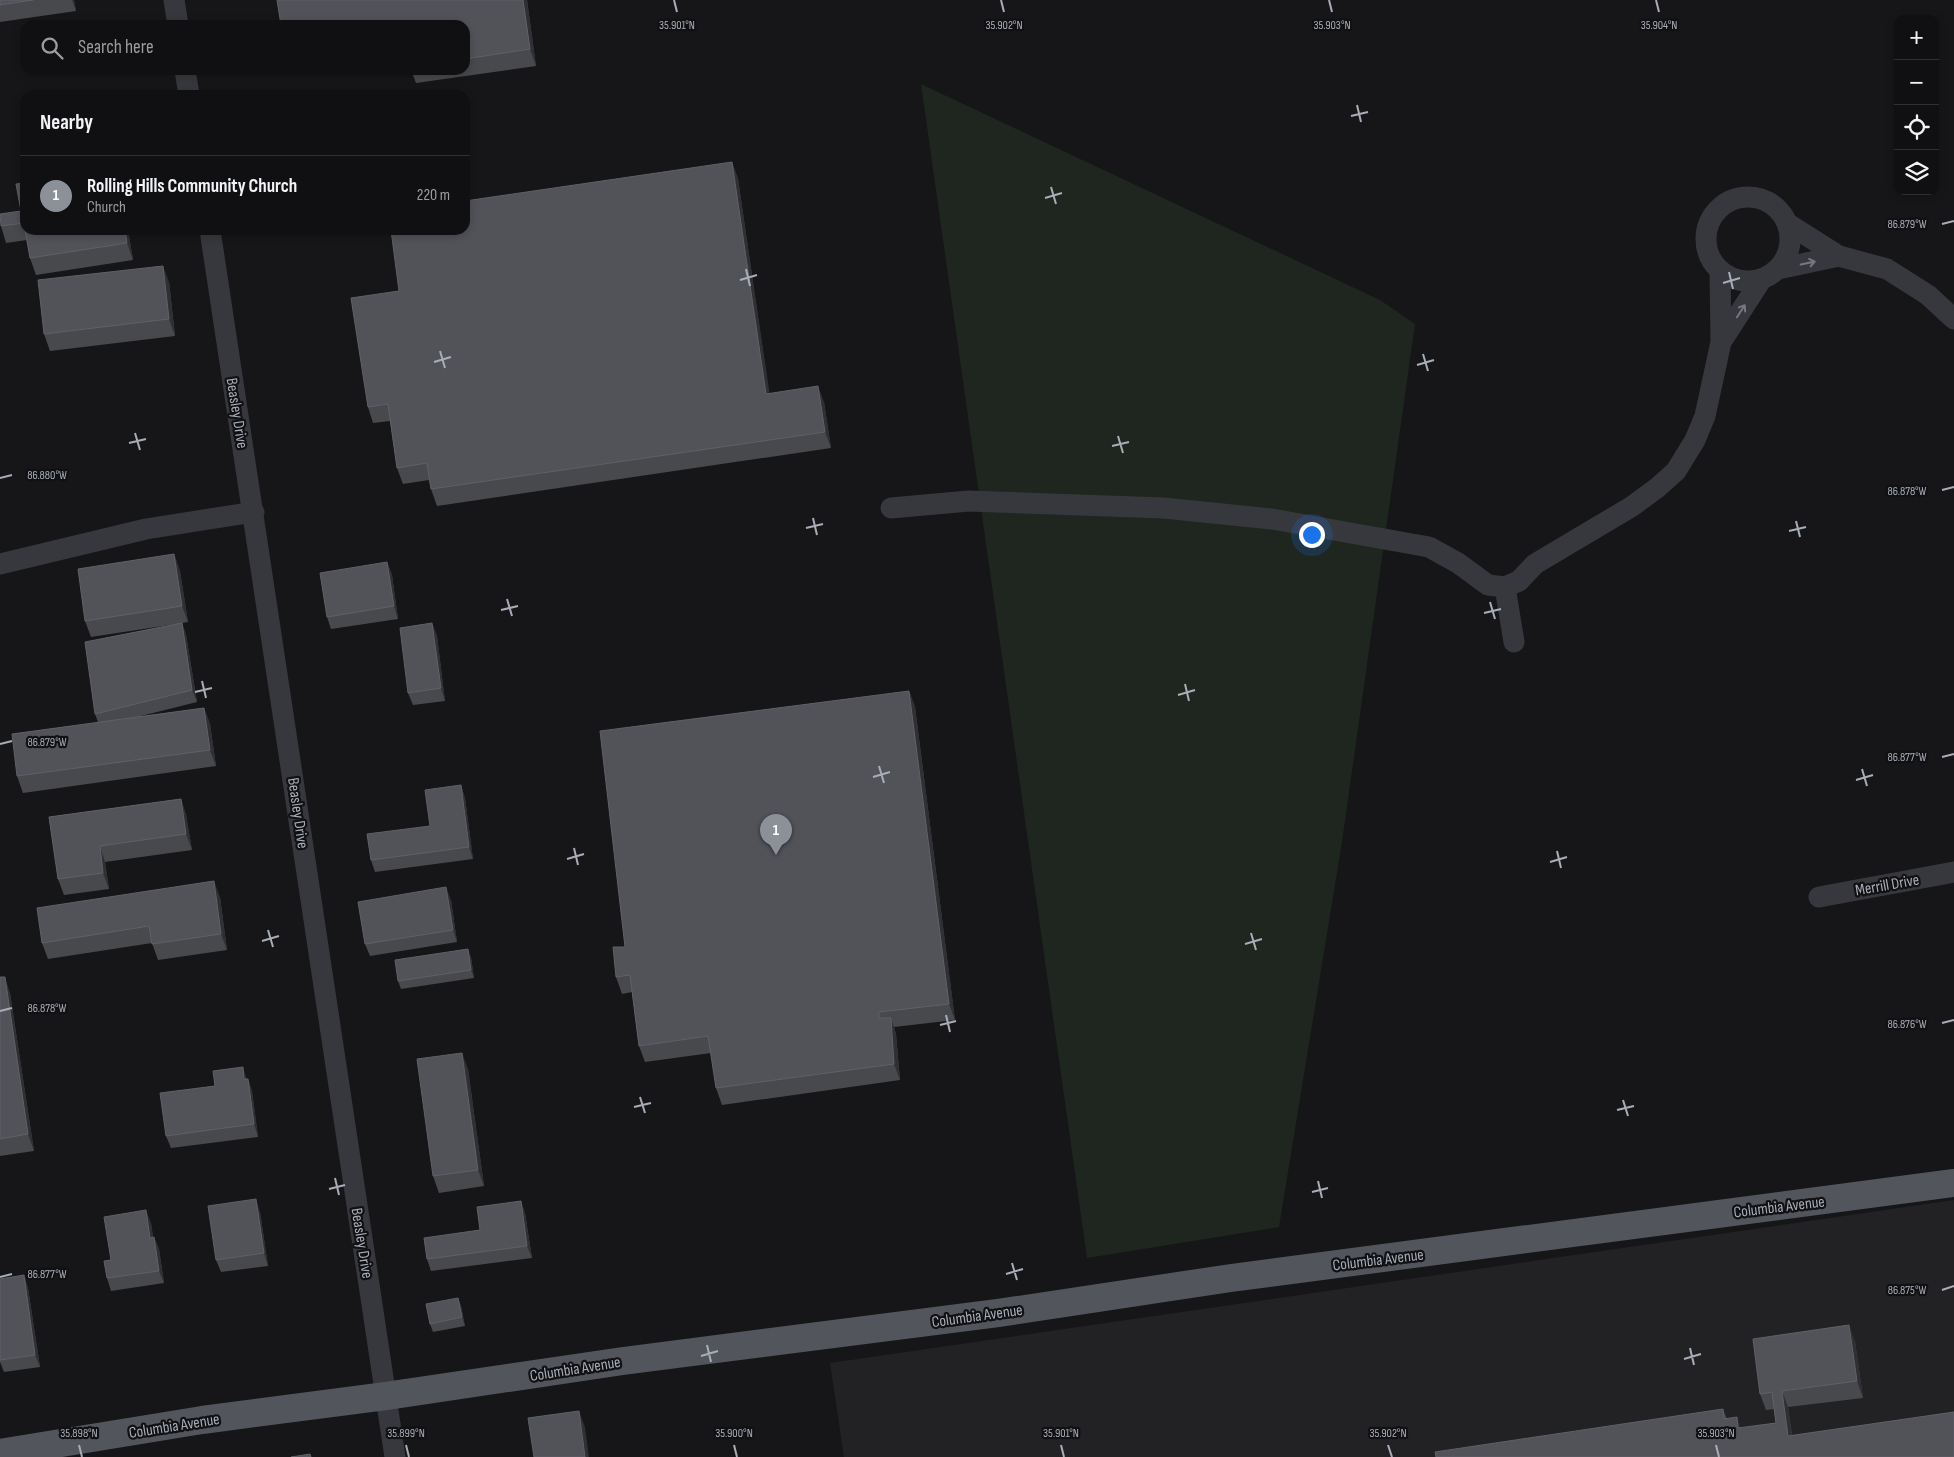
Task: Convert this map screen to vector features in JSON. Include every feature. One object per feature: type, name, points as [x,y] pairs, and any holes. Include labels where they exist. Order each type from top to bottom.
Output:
[{"type":"main road","name":"Columbia Avenue","points":[[0,1453],[202,1420],[386,1396],[623,1361],[998,1313],[1276,1272],[1954,1183]]},
{"type":"street","points":[[174,0],[177,20]]},
{"type":"street","points":[[186,75],[188,90]]},
{"type":"street","points":[[1721,342],[1769,275],[1789,250],[1791,236],[1787,223],[1775,207],[1757,198],[1744,197],[1730,200],[1719,208],[1711,219],[1706,231],[1706,246],[1711,260],[1720,271],[1732,279],[1746,282],[1769,275],[1839,256]]},
{"type":"street","points":[[1787,223],[1839,256],[1886,269],[1928,295],[1954,318]]},
{"type":"street","name":"Beasley Drive","points":[[211,235],[395,1457]]},
{"type":"street","points":[[891,508],[987,502],[1164,508],[1272,519],[1429,547],[1458,563],[1488,585],[1505,587],[1519,581],[1534,564],[1631,507],[1676,471],[1695,440],[1705,416],[1721,342],[1720,271]]},
{"type":"street","points":[[0,564],[146,529],[254,512]]},
{"type":"street","points":[[1505,587],[1514,642]]},
{"type":"street","name":"Merrill Drive","points":[[1819,896],[1954,872]]},
{"type":"shaded area","points":[[921,84],[1380,300],[1415,324],[1342,842],[1279,1227],[1087,1258]]},
{"type":"shaded area","points":[[1954,1200],[1954,1457],[844,1457],[830,1363]]},
{"type":"building","points":[[0,0],[33,0],[0,5]]},
{"type":"building","points":[[277,0],[523,0],[530,49],[470,58],[470,20],[280,20]]},
{"type":"building","points":[[732,162],[766,394],[818,386],[825,432],[431,489],[427,463],[397,468],[388,404],[368,407],[351,298],[399,291],[392,235],[470,235],[470,200]]},
{"type":"building","points":[[16,184],[20,184],[20,206]]},
{"type":"building","points":[[20,211],[20,224],[1,226],[0,214]]},
{"type":"building","points":[[26,235],[126,235],[127,243],[30,258]]},
{"type":"building","points":[[163,266],[169,319],[44,334],[38,280]]},
{"type":"building","points":[[174,554],[182,606],[85,621],[78,569]]},
{"type":"building","points":[[387,562],[394,606],[327,617],[320,573]]},
{"type":"building","points":[[182,623],[192,690],[95,714],[85,642]]},
{"type":"building","points":[[432,623],[441,688],[408,693],[400,628]]},
{"type":"building","points":[[909,691],[949,1004],[879,1012],[879,1018],[891,1018],[894,1064],[716,1088],[708,1036],[639,1046],[630,975],[616,977],[613,947],[625,947],[600,731]]},
{"type":"building","points":[[204,708],[210,750],[17,776],[12,734]]},
{"type":"building","points":[[461,785],[469,847],[371,860],[367,834],[430,826],[425,790]]},
{"type":"building","points":[[181,799],[186,834],[100,846],[103,873],[58,879],[49,817]]},
{"type":"building","points":[[214,881],[221,934],[152,944],[149,926],[42,943],[37,908]]},
{"type":"building","points":[[446,887],[453,930],[365,944],[358,902]]},
{"type":"building","points":[[468,949],[471,970],[398,981],[395,960]]},
{"type":"building","points":[[0,977],[5,977],[28,1134],[0,1139]]},
{"type":"building","points":[[462,1053],[478,1170],[433,1176],[417,1059]]},
{"type":"building","points":[[243,1067],[244,1079],[248,1079],[254,1124],[166,1136],[160,1093],[215,1086],[213,1071]]},
{"type":"building","points":[[256,1199],[264,1253],[216,1260],[208,1206]]},
{"type":"building","points":[[521,1201],[527,1246],[427,1259],[424,1238],[480,1230],[477,1207]]},
{"type":"building","points":[[146,1210],[150,1238],[154,1237],[159,1271],[107,1278],[104,1261],[111,1260],[104,1217]]},
{"type":"building","points":[[24,1275],[35,1355],[0,1360],[0,1279]]},
{"type":"building","points":[[458,1298],[462,1317],[430,1324],[426,1304]]},
{"type":"building","points":[[1849,1325],[1857,1381],[1782,1391],[1788,1436],[1954,1412],[1954,1457],[1436,1457],[1435,1452],[1723,1409],[1724,1419],[1737,1417],[1738,1428],[1776,1423],[1772,1392],[1760,1394],[1753,1339]]},
{"type":"building","points":[[579,1411],[585,1457],[534,1457],[528,1418]]},
{"type":"building","points":[[310,1454],[311,1457],[291,1457]]},
{"type":"place","name":"Rolling Hills Community Church","points":[[776,855]]}]
